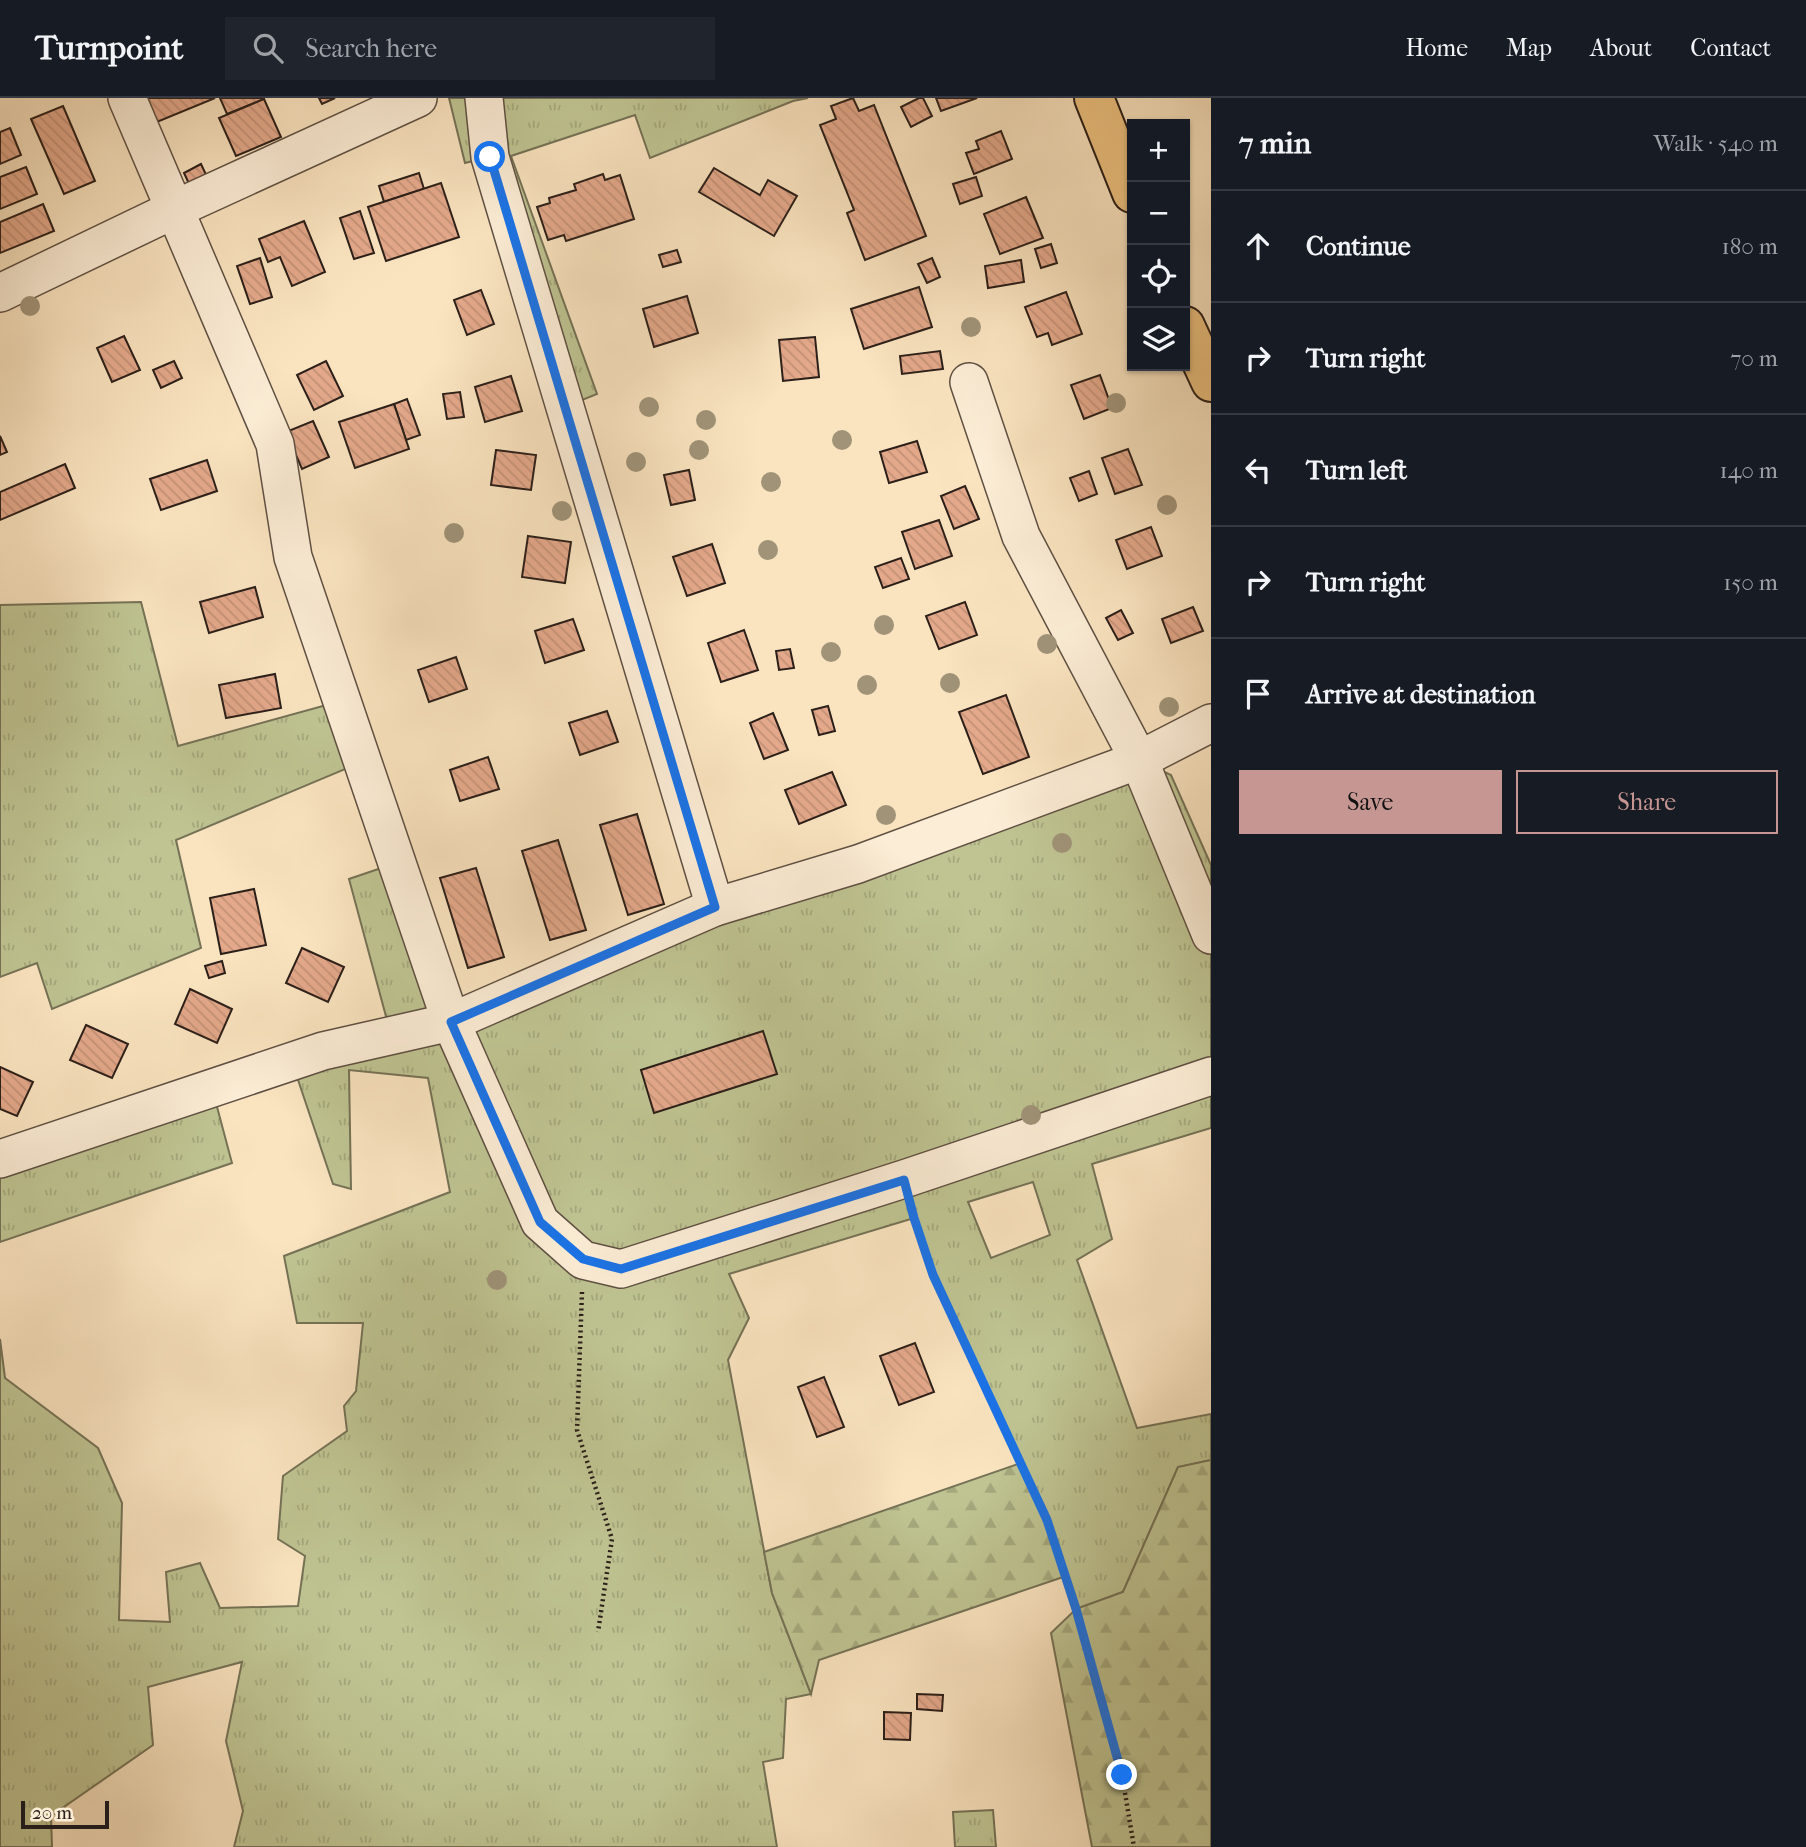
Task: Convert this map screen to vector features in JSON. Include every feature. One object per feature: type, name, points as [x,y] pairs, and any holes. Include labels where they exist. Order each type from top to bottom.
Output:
[{"type":"main road","points":[[1094,98],[1128,182]]},
{"type":"main road","points":[[1190,340],[1211,382]]},
{"type":"street","points":[[127,98],[275,444],[293,557],[451,1022],[540,1222],[583,1259],[621,1269],[904,1180],[1211,1076]]},
{"type":"street","points":[[0,293],[418,98]]},
{"type":"street","points":[[484,98],[490,157],[715,907]]},
{"type":"street","points":[[969,382],[1021,536],[1139,760],[1211,935]]},
{"type":"street","points":[[0,1159],[323,1051],[451,1022],[715,907],[858,864],[1139,760],[1211,723]]},
{"type":"path","points":[[904,1180],[933,1275],[1047,1520],[1076,1609],[1122,1775],[1134,1847]]},
{"type":"path","points":[[583,1259],[577,1430],[612,1539],[598,1632]]},
{"type":"green space","points":[[449,98],[808,98],[793,101],[650,158],[635,115],[511,156],[597,394],[565,407],[489,157],[465,163]]},
{"type":"green space","points":[[141,602],[178,746],[341,701],[362,762],[176,840],[201,948],[52,1009],[37,963],[0,977],[0,605]]},
{"type":"green space","points":[[1139,760],[1171,775],[1211,865],[1211,1128],[1092,1164],[1112,1239],[1077,1260],[1137,1428],[1211,1414],[1211,1460],[1178,1467],[1123,1592],[1076,1609],[1047,1520],[933,1275],[914,1218],[729,1274],[749,1318],[728,1360],[772,1593],[811,1694],[786,1699],[783,1758],[763,1762],[777,1847],[234,1847],[243,1811],[226,1741],[242,1662],[148,1687],[153,1745],[51,1816],[52,1847],[0,1847],[0,1339],[5,1378],[98,1448],[122,1503],[119,1620],[170,1622],[166,1572],[200,1563],[220,1608],[298,1606],[305,1556],[278,1539],[283,1476],[347,1431],[344,1406],[356,1391],[363,1323],[297,1323],[284,1256],[450,1192],[428,1078],[349,1070],[351,1189],[333,1184],[292,1062],[391,1035],[349,879],[396,863],[451,1021]],"holes":[[[1033,1182],[1050,1235],[991,1258],[968,1202]]]},
{"type":"green space","points":[[212,1088],[232,1163],[0,1242],[0,1159]]},
{"type":"green space","points":[[1211,1460],[1211,1847],[1092,1847],[1051,1633],[1076,1609],[1123,1592],[1178,1467]]},
{"type":"green space","points":[[1021,1463],[1047,1520],[1066,1576],[819,1660],[811,1694],[772,1593],[764,1552]]},
{"type":"green space","points":[[993,1810],[996,1847],[955,1847],[953,1812]]},
{"type":"building","points":[[141,98],[215,98],[152,124]]},
{"type":"building","points":[[220,98],[264,98],[264,99],[227,114]]},
{"type":"building","points":[[319,98],[335,98],[322,104]]},
{"type":"building","points":[[853,98],[859,111],[874,105],[926,236],[865,260],[847,213],[854,210],[820,125],[836,119],[831,106]]},
{"type":"building","points":[[923,98],[932,116],[911,127],[901,107]]},
{"type":"building","points":[[936,98],[977,98],[941,111]]},
{"type":"building","points":[[264,99],[281,137],[236,156],[219,118]]},
{"type":"building","points":[[63,106],[95,181],[64,194],[31,119]]},
{"type":"building","points":[[10,128],[21,155],[0,164],[0,132]]},
{"type":"building","points":[[1001,131],[1012,159],[974,174],[966,153],[979,149],[976,141]]},
{"type":"building","points":[[201,164],[208,179],[191,188],[184,173]]},
{"type":"building","points":[[26,167],[37,194],[0,209],[0,177]]},
{"type":"building","points":[[714,168],[760,195],[768,180],[797,196],[774,236],[699,192]]},
{"type":"building","points":[[419,173],[424,189],[384,202],[379,186]]},
{"type":"building","points":[[603,174],[605,180],[620,175],[634,219],[566,241],[564,235],[548,240],[537,207],[550,203],[549,198],[576,190],[574,184]]},
{"type":"building","points":[[976,177],[982,196],[960,204],[953,184]]},
{"type":"building","points":[[441,183],[459,237],[386,261],[368,207]]},
{"type":"building","points":[[1026,197],[1043,238],[1000,254],[984,214]]},
{"type":"building","points":[[43,204],[54,231],[0,253],[0,222]]},
{"type":"building","points":[[360,211],[374,253],[354,259],[340,218]]},
{"type":"building","points":[[304,221],[325,272],[292,286],[280,257],[268,262],[259,239]]},
{"type":"building","points":[[1051,244],[1057,263],[1041,268],[1035,249]]},
{"type":"building","points":[[677,250],[681,262],[663,267],[659,255]]},
{"type":"building","points":[[260,258],[272,297],[250,304],[237,266]]},
{"type":"building","points":[[932,258],[940,277],[927,283],[918,264]]},
{"type":"building","points":[[1021,260],[1024,282],[988,288],[985,266]]},
{"type":"building","points":[[919,287],[932,327],[864,349],[851,309]]},
{"type":"building","points":[[481,290],[494,324],[467,335],[454,300]]},
{"type":"building","points":[[1066,292],[1082,334],[1052,345],[1048,333],[1037,337],[1025,307]]},
{"type":"building","points":[[687,296],[698,333],[654,347],[643,309]]},
{"type":"building","points":[[124,336],[140,370],[112,382],[97,348]]},
{"type":"building","points":[[815,337],[819,377],[783,381],[779,340]]},
{"type":"building","points":[[940,351],[943,369],[902,374],[900,356]]},
{"type":"building","points":[[174,361],[182,378],[161,388],[153,370]]},
{"type":"building","points":[[326,361],[343,396],[314,410],[297,375]]},
{"type":"building","points":[[1100,375],[1112,408],[1084,419],[1071,385]]},
{"type":"building","points":[[511,376],[522,411],[485,422],[475,387]]},
{"type":"building","points":[[460,392],[464,417],[447,419],[443,394]]},
{"type":"building","points":[[407,399],[420,435],[406,440],[394,404]]},
{"type":"building","points":[[394,404],[409,449],[355,468],[339,422]]},
{"type":"building","points":[[313,421],[329,457],[302,469],[286,432]]},
{"type":"building","points":[[0,436],[7,452],[0,455]]},
{"type":"building","points":[[917,441],[927,472],[889,483],[880,452]]},
{"type":"building","points":[[1128,449],[1142,485],[1115,494],[1102,458]]},
{"type":"building","points":[[496,450],[536,455],[531,490],[491,485]]},
{"type":"building","points":[[207,460],[217,491],[161,510],[150,479]]},
{"type":"building","points":[[65,464],[75,488],[0,520],[0,492]]},
{"type":"building","points":[[689,470],[695,500],[671,505],[664,475]]},
{"type":"building","points":[[1089,471],[1097,494],[1079,501],[1070,478]]},
{"type":"building","points":[[965,486],[979,519],[954,529],[941,496]]},
{"type":"building","points":[[939,520],[952,556],[915,569],[902,532]]},
{"type":"building","points":[[1151,527],[1162,556],[1127,569],[1116,540]]},
{"type":"building","points":[[528,536],[571,542],[565,583],[522,577]]},
{"type":"building","points":[[712,544],[725,583],[687,596],[673,557]]},
{"type":"building","points":[[901,558],[909,579],[883,588],[875,567]]},
{"type":"building","points":[[255,587],[263,617],[209,633],[200,602]]},
{"type":"building","points":[[965,602],[977,635],[939,649],[926,616]]},
{"type":"building","points":[[1193,607],[1203,631],[1171,643],[1162,619]]},
{"type":"building","points":[[1121,610],[1133,633],[1118,640],[1106,618]]},
{"type":"building","points":[[573,619],[584,650],[545,663],[535,631]]},
{"type":"building","points":[[744,630],[758,670],[721,682],[708,643]]},
{"type":"building","points":[[790,649],[794,668],[779,670],[776,651]]},
{"type":"building","points":[[456,657],[467,689],[429,702],[418,670]]},
{"type":"building","points":[[275,674],[281,708],[226,718],[219,685]]},
{"type":"building","points":[[1006,695],[1029,757],[983,774],[959,712]]},
{"type":"building","points":[[828,706],[835,731],[819,735],[812,710]]},
{"type":"building","points":[[607,711],[618,742],[580,755],[569,723]]},
{"type":"building","points":[[773,713],[788,750],[764,759],[750,723]]},
{"type":"building","points":[[488,757],[499,789],[460,801],[450,770]]},
{"type":"building","points":[[832,772],[846,805],[799,824],[785,790]]},
{"type":"building","points":[[637,814],[664,904],[628,915],[600,825]]},
{"type":"building","points":[[558,840],[586,930],[550,940],[522,851]]},
{"type":"building","points":[[476,868],[504,957],[468,968],[440,878]]},
{"type":"building","points":[[254,889],[266,945],[221,954],[210,898]]},
{"type":"building","points":[[302,948],[344,967],[328,1002],[286,983]]},
{"type":"building","points":[[222,961],[225,973],[209,978],[205,966]]},
{"type":"building","points":[[190,989],[232,1009],[217,1043],[175,1024]]},
{"type":"building","points":[[86,1025],[128,1044],[112,1078],[70,1060]]},
{"type":"building","points":[[763,1031],[777,1074],[654,1113],[641,1070]]},
{"type":"building","points":[[0,1067],[33,1082],[17,1116],[0,1109]]},
{"type":"building","points":[[915,1343],[934,1392],[899,1405],[880,1356]]},
{"type":"building","points":[[824,1377],[844,1427],[817,1437],[798,1387]]},
{"type":"building","points":[[917,1694],[943,1695],[942,1711],[917,1709]]},
{"type":"building","points":[[884,1712],[911,1713],[910,1740],[884,1739]]},
{"type":"route","points":[[490,157],[715,907],[451,1022],[540,1222],[583,1259],[621,1269],[904,1180],[933,1275],[1047,1520],[1076,1609],[1122,1775]]}]
